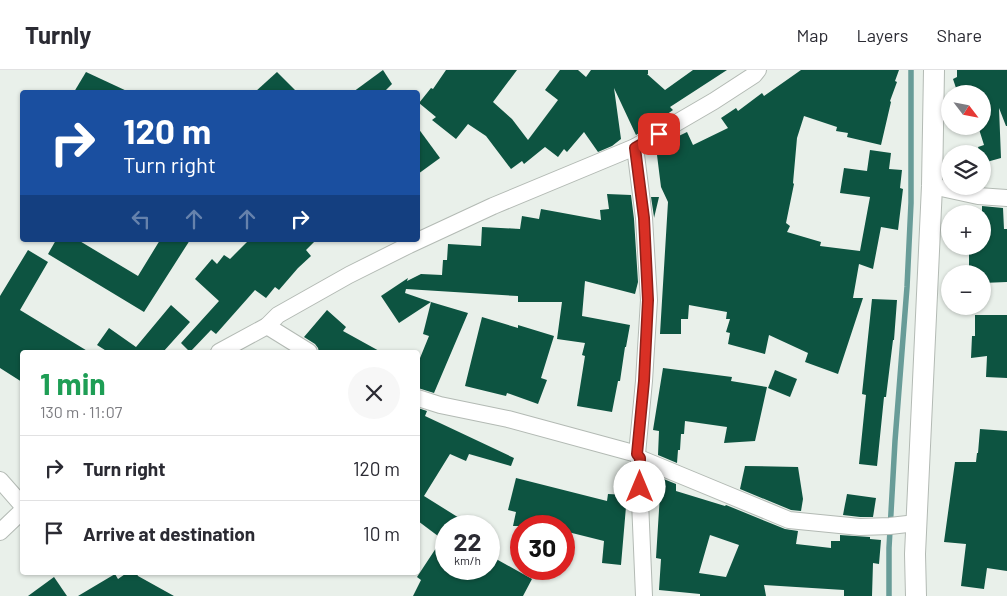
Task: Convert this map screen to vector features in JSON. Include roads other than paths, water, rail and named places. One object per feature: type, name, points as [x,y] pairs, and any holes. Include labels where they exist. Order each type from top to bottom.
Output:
[{"type":"street","points":[[420,240],[493,206],[635,148],[714,101],[754,75],[758,70]]},
{"type":"street","points":[[916,596],[916,523],[932,186],[934,70]]},
{"type":"street","points":[[635,148],[644,218],[648,300],[638,456],[644,596]]},
{"type":"street","points":[[932,186],[978,196],[1007,198]]},
{"type":"street","points":[[223,350],[267,326],[278,315],[349,275],[415,242]]},
{"type":"street","points":[[267,326],[306,350]]},
{"type":"street","points":[[420,399],[440,405],[508,419],[638,456],[789,520],[860,527],[916,523]]},
{"type":"street","points":[[0,480],[20,503]]},
{"type":"street","points":[[0,532],[20,512]]},
{"type":"waterway","points":[[889,596],[889,548],[911,203],[911,70]]}]
